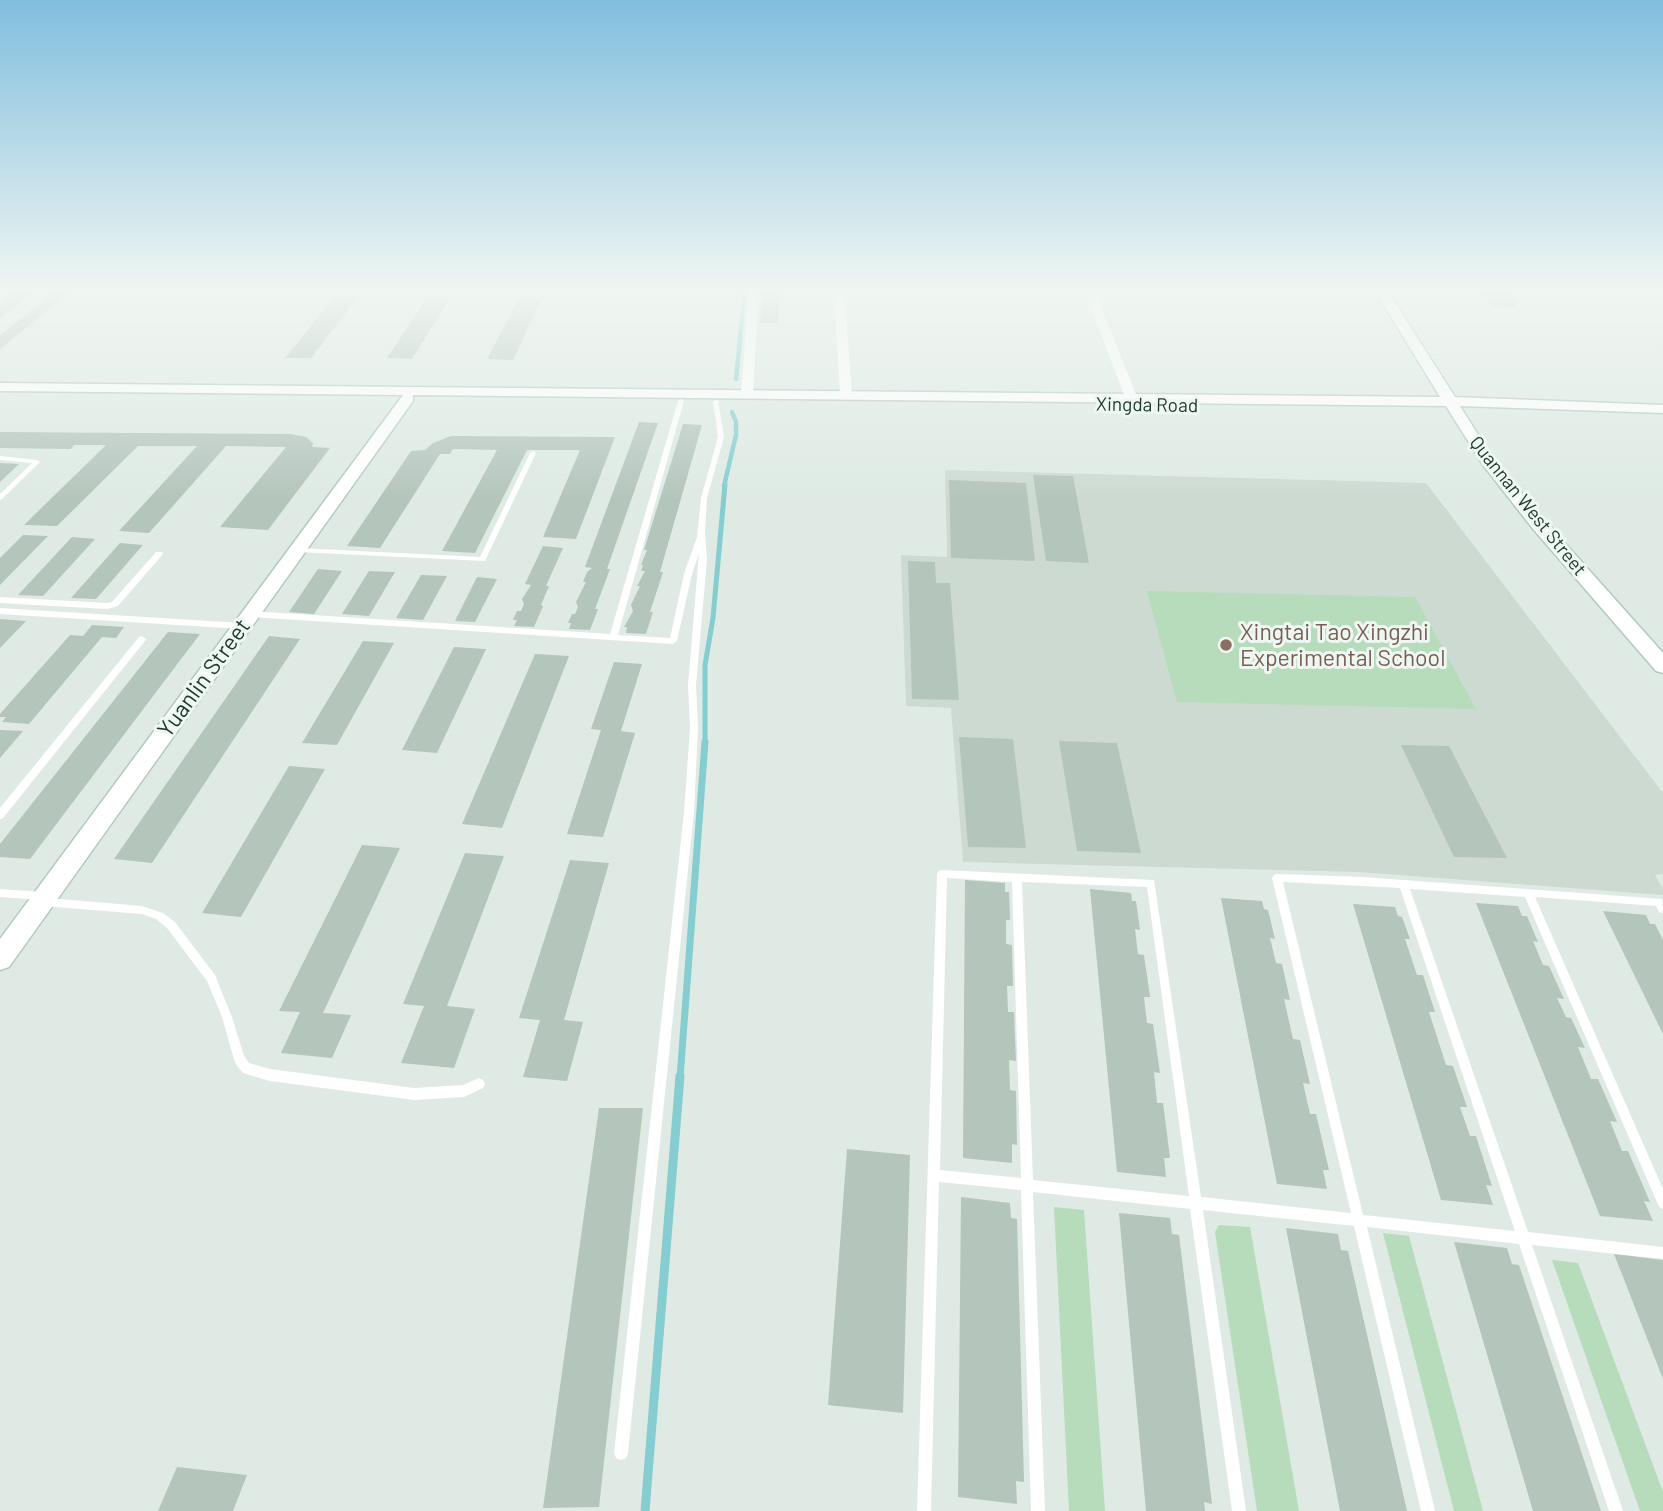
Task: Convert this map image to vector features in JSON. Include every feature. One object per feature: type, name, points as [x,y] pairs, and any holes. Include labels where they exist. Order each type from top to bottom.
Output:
[{"type":"main road","name":"Quannan West Street","points":[[1428,358],[1502,480],[1663,666]]},
{"type":"main road","name":"Xingda Road","points":[[0,387],[1131,397],[1663,409]]},
{"type":"main road","name":"Xingda Road","points":[[0,395],[1458,405],[1663,416]]},
{"type":"main road","name":"Yuanlin Street","points":[[0,959],[408,398]]},
{"type":"main road","name":"Quannan West Street","points":[[1458,405],[1518,480],[1663,644]]},
{"type":"street","points":[[747,394],[749,358]]},
{"type":"street","points":[[844,358],[846,394]]},
{"type":"street","points":[[1116,358],[1131,397]]},
{"type":"lane","points":[[613,638],[681,401]]},
{"type":"lane","points":[[621,1453],[689,812],[694,727],[692,685],[703,560],[704,498],[722,437],[716,401]]},
{"type":"lane","points":[[297,550],[482,559],[533,453]]},
{"type":"lane","points":[[0,457],[35,459],[37,462],[0,498]]},
{"type":"lane","points":[[0,611],[673,641],[688,574],[702,532]]},
{"type":"lane","points":[[0,600],[107,607],[115,604],[159,554]]},
{"type":"lane","points":[[0,815],[142,639]]},
{"type":"lane","points":[[924,1511],[942,874],[1151,883],[1239,1511]]},
{"type":"lane","points":[[1017,878],[1038,1511]]},
{"type":"lane","points":[[1428,1511],[1277,878],[1659,902],[1663,909]]},
{"type":"lane","points":[[1404,884],[1616,1511]]},
{"type":"lane","points":[[0,893],[142,910],[159,916],[171,925],[211,978],[227,1017],[239,1059],[246,1068],[270,1074],[414,1094],[464,1091],[479,1084]]},
{"type":"lane","points":[[1528,893],[1663,1203]]},
{"type":"lane","points":[[934,1175],[1663,1252]]},
{"type":"shaded area","name":"Xingtai Tao Xingzhi Experimental School","points":[[945,470],[1426,483],[1663,793],[1663,874],[1655,875],[1663,889],[1663,895],[1359,872],[963,862],[951,708],[906,706],[901,555],[947,557]]},
{"type":"green space","points":[[1147,591],[1415,597],[1476,709],[1177,702]]},
{"type":"green space","points":[[1054,1207],[1084,1210],[1105,1511],[1069,1511]]},
{"type":"green space","points":[[1219,1225],[1250,1227],[1299,1511],[1257,1511],[1215,1232]]},
{"type":"green space","points":[[1383,1233],[1409,1236],[1483,1511],[1454,1511]]},
{"type":"green space","points":[[1552,1260],[1578,1263],[1663,1492],[1663,1511],[1640,1511]]},
{"type":"building","points":[[488,358],[514,358],[513,360]]},
{"type":"building","points":[[639,422],[658,423],[607,569],[610,569],[595,609],[598,609],[590,630],[569,629],[571,623],[568,623],[572,614],[575,614],[578,607],[576,602],[586,582],[583,582],[592,568],[585,567]]},
{"type":"building","points":[[683,424],[702,425],[660,572],[663,572],[650,612],[653,612],[646,634],[626,633],[627,627],[624,627],[633,611],[631,605],[645,571],[641,571],[647,550],[644,550]]},
{"type":"building","points":[[0,432],[291,434],[306,437],[313,443],[312,447],[330,448],[268,530],[220,527],[286,447],[226,446],[149,533],[119,531],[197,446],[138,446],[57,526],[24,525],[106,445],[74,445],[71,449],[0,448]]},
{"type":"building","points":[[451,436],[615,437],[576,539],[543,537],[580,450],[527,450],[475,553],[442,551],[497,450],[453,449],[450,454],[440,454],[380,548],[347,546],[411,451],[425,450],[433,443]]},
{"type":"building","points":[[0,463],[19,464],[0,482]]},
{"type":"building","points":[[1033,475],[1073,476],[1089,563],[1046,561]]},
{"type":"building","points":[[949,480],[1026,483],[1035,561],[951,558]]},
{"type":"building","points":[[23,535],[48,536],[0,585],[0,558]]},
{"type":"building","points":[[72,537],[95,539],[43,596],[18,595]]},
{"type":"building","points":[[120,543],[143,545],[96,599],[71,598]]},
{"type":"building","points":[[543,546],[563,548],[546,586],[549,586],[541,605],[543,606],[534,627],[514,626],[517,620],[513,620],[517,611],[521,611],[524,604],[522,599],[531,585],[525,584]]},
{"type":"building","points":[[908,561],[935,562],[936,583],[950,583],[959,700],[912,699]]},
{"type":"building","points":[[318,569],[342,571],[314,614],[289,612]]},
{"type":"building","points":[[369,571],[395,572],[369,616],[342,614]]},
{"type":"building","points":[[421,575],[447,576],[423,620],[396,618]]},
{"type":"building","points":[[477,577],[497,579],[475,622],[455,621]]},
{"type":"building","points":[[0,619],[26,621],[0,648]]},
{"type":"building","points":[[92,625],[124,627],[116,638],[102,637],[29,724],[2,722],[6,717],[0,717],[0,714],[70,635],[83,636]]},
{"type":"building","points":[[168,632],[200,634],[30,859],[0,857],[0,844]]},
{"type":"building","points":[[269,636],[300,639],[152,863],[114,859]]},
{"type":"building","points":[[363,641],[394,643],[337,745],[302,743]]},
{"type":"building","points":[[454,647],[486,649],[437,753],[402,750]]},
{"type":"building","points":[[535,654],[569,656],[502,828],[462,824]]},
{"type":"building","points":[[614,662],[642,664],[621,731],[635,733],[603,837],[567,834],[601,730],[591,729]]},
{"type":"building","points":[[0,730],[23,731],[0,758]]},
{"type":"building","points":[[959,737],[1013,739],[1026,848],[968,847]]},
{"type":"building","points":[[1059,741],[1117,743],[1141,853],[1077,851]]},
{"type":"building","points":[[1401,745],[1449,746],[1507,858],[1454,857]]},
{"type":"building","points":[[289,766],[325,769],[241,917],[202,913]]},
{"type":"building","points":[[362,845],[400,848],[323,1013],[351,1015],[332,1058],[281,1053],[300,1012],[279,1011]]},
{"type":"building","points":[[465,853],[504,856],[447,1006],[475,1009],[454,1068],[401,1063],[424,1006],[403,1004]]},
{"type":"building","points":[[570,860],[609,863],[564,1020],[583,1022],[567,1081],[523,1077],[540,1020],[519,1018]]},
{"type":"building","points":[[965,880],[1005,883],[1005,892],[1009,892],[1010,920],[1006,920],[1006,944],[1012,945],[1013,986],[1007,986],[1008,1012],[1014,1012],[1016,1061],[1009,1060],[1010,1090],[1016,1091],[1017,1145],[1012,1144],[1012,1163],[963,1158]]},
{"type":"building","points":[[1090,889],[1131,893],[1132,901],[1136,901],[1140,930],[1135,929],[1138,954],[1144,955],[1150,997],[1144,997],[1147,1023],[1153,1024],[1160,1073],[1154,1072],[1157,1103],[1163,1103],[1170,1158],[1164,1158],[1166,1177],[1117,1172]]},
{"type":"building","points":[[1221,898],[1262,901],[1264,909],[1268,910],[1275,939],[1270,938],[1276,963],[1282,964],[1290,1000],[1284,999],[1293,1039],[1300,1040],[1310,1084],[1303,1083],[1310,1114],[1316,1114],[1329,1170],[1323,1170],[1327,1189],[1277,1184]]},
{"type":"building","points":[[1476,903],[1518,906],[1522,916],[1527,916],[1538,942],[1533,941],[1543,965],[1549,966],[1564,999],[1557,998],[1566,1017],[1571,1018],[1585,1048],[1578,1047],[1591,1079],[1598,1079],[1617,1122],[1610,1121],[1622,1151],[1628,1151],[1650,1202],[1644,1201],[1653,1221],[1600,1216]]},
{"type":"building","points":[[1353,904],[1395,907],[1398,916],[1402,917],[1410,939],[1405,939],[1417,975],[1423,975],[1435,1012],[1429,1012],[1446,1065],[1453,1066],[1467,1107],[1460,1107],[1470,1136],[1476,1136],[1492,1186],[1486,1185],[1493,1205],[1441,1200]]},
{"type":"building","points":[[1603,911],[1646,915],[1650,924],[1655,924],[1663,940],[1663,1034]]},
{"type":"building","points":[[599,1108],[643,1108],[599,1507],[543,1508]]},
{"type":"building","points":[[847,1149],[910,1155],[903,1413],[828,1405]]},
{"type":"building","points":[[961,1197],[1010,1203],[1011,1218],[1017,1219],[1024,1482],[1016,1481],[1017,1504],[958,1497]]},
{"type":"building","points":[[1119,1213],[1170,1218],[1172,1234],[1179,1235],[1212,1504],[1204,1502],[1205,1511],[1146,1511]]},
{"type":"building","points":[[1286,1228],[1338,1234],[1341,1250],[1348,1251],[1407,1511],[1340,1511]]},
{"type":"building","points":[[1454,1242],[1507,1248],[1512,1264],[1519,1265],[1601,1511],[1533,1511]]},
{"type":"building","points":[[1614,1254],[1663,1260],[1663,1379]]},
{"type":"building","points":[[177,1467],[247,1475],[233,1511],[158,1511]]},
{"type":"waterway","points":[[736,379],[738,358]]},
{"type":"waterway","points":[[724,486],[736,435],[736,422],[732,412]]},
{"type":"waterway","points":[[705,742],[705,665],[713,618],[725,484]]},
{"type":"waterway","points":[[680,1078],[705,742]]},
{"type":"waterway","points":[[645,1511],[680,1076]]},
{"type":"place","name":"Xingtai Tao Xingzhi Experimental School","points":[[1226,645]]}]
